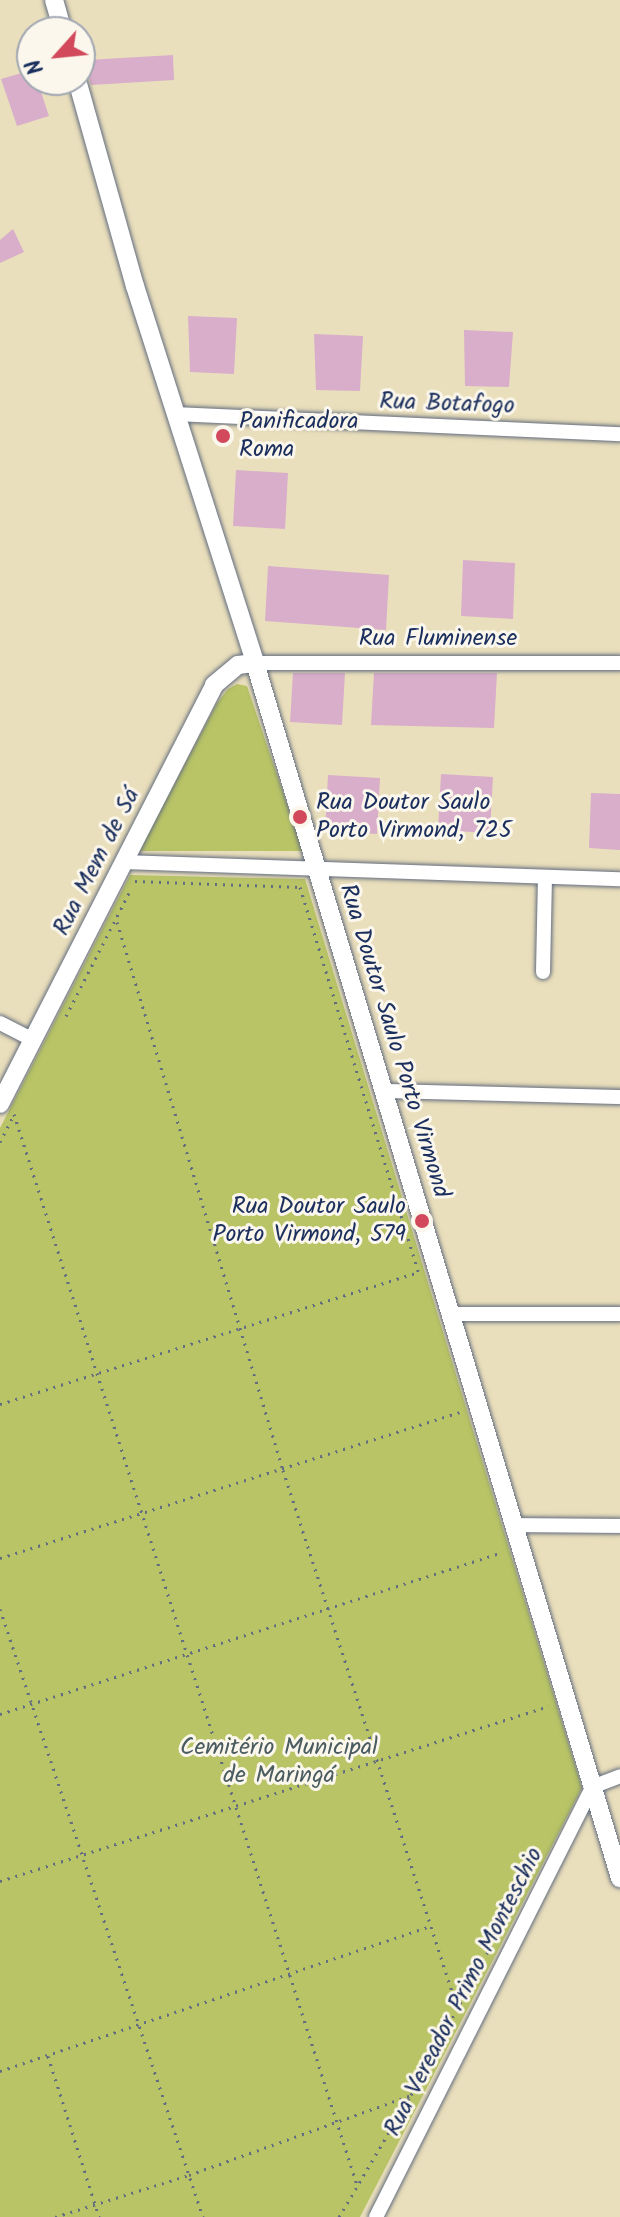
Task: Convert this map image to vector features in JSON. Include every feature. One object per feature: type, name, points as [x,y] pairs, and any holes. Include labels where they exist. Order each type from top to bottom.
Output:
[{"type":"street","name":"Rua Doutor Saulo Porto Virmond","points":[[82,96],[176,414],[385,1091],[620,1878]]},
{"type":"street","name":"Rua Botafogo","points":[[176,414],[620,434]]},
{"type":"street","name":"Rua Fluminense","points":[[255,663],[620,663]]},
{"type":"street","name":"Rua Mem de Sá","points":[[0,1104],[214,685],[238,665],[255,663]]},
{"type":"street","points":[[123,862],[620,879]]},
{"type":"street","points":[[543,972],[545,878]]},
{"type":"street","points":[[0,1023],[33,1040]]},
{"type":"street","points":[[385,1091],[620,1097]]},
{"type":"street","points":[[451,1314],[620,1314]]},
{"type":"street","points":[[515,1525],[620,1526]]},
{"type":"street","points":[[592,1787],[620,1776]]},
{"type":"street","name":"Rua Vereador Primo Monteschio","points":[[376,2217],[592,1787]]},
{"type":"path","points":[[65,1017],[117,921],[134,881],[300,887],[422,1286]]},
{"type":"path","points":[[117,921],[283,1470],[458,2010]]},
{"type":"path","points":[[0,1142],[14,1114],[357,2185]]},
{"type":"path","points":[[0,1404],[418,1272]]},
{"type":"path","points":[[0,1558],[461,1412],[465,1426]]},
{"type":"path","points":[[0,1714],[503,1552],[499,1538]]},
{"type":"path","points":[[0,1609],[203,2217]]},
{"type":"path","points":[[0,1881],[550,1706],[545,1692]]},
{"type":"path","points":[[339,2217],[458,2010],[538,1857]]},
{"type":"path","points":[[0,2071],[430,1926]]},
{"type":"path","points":[[48,2055],[99,2217]]},
{"type":"path","points":[[55,2217],[189,2175],[411,2095]]},
{"type":"green space","points":[[237,684],[247,686],[303,851],[139,851],[217,703],[228,689]]},
{"type":"green space","name":"Cemitério Municipal de Maringá","points":[[130,875],[305,879],[582,1788],[360,2217],[0,2217],[0,1128]]},
{"type":"building","points":[[173,55],[174,80],[96,85],[96,59]]},
{"type":"building","points":[[16,75],[16,96],[42,96],[49,116],[17,126],[1,79]]},
{"type":"building","points":[[13,229],[24,252],[0,263],[0,240]]},
{"type":"building","points":[[188,316],[237,318],[234,374],[190,372]]},
{"type":"building","points":[[464,330],[513,332],[509,387],[465,386]]},
{"type":"building","points":[[314,334],[363,336],[360,391],[316,390]]},
{"type":"building","points":[[236,470],[288,473],[285,529],[233,526]]},
{"type":"building","points":[[463,560],[515,563],[513,619],[461,616]]},
{"type":"building","points":[[268,566],[389,575],[386,630],[265,621]]},
{"type":"building","points":[[293,673],[345,673],[342,725],[290,722]]},
{"type":"building","points":[[374,673],[497,673],[494,728],[371,725]]},
{"type":"building","points":[[441,774],[493,777],[490,833],[438,830]]},
{"type":"building","points":[[328,775],[380,778],[377,834],[325,831]]},
{"type":"building","points":[[591,793],[620,794],[620,850],[589,848]]},
{"type":"place","name":"Panificadora Roma","points":[[223,436]]},
{"type":"place","name":"Rua Doutor Saulo Porto Virmond, 725","points":[[300,817]]},
{"type":"place","name":"Rua Doutor Saulo Porto Virmond, 579","points":[[422,1221]]}]
